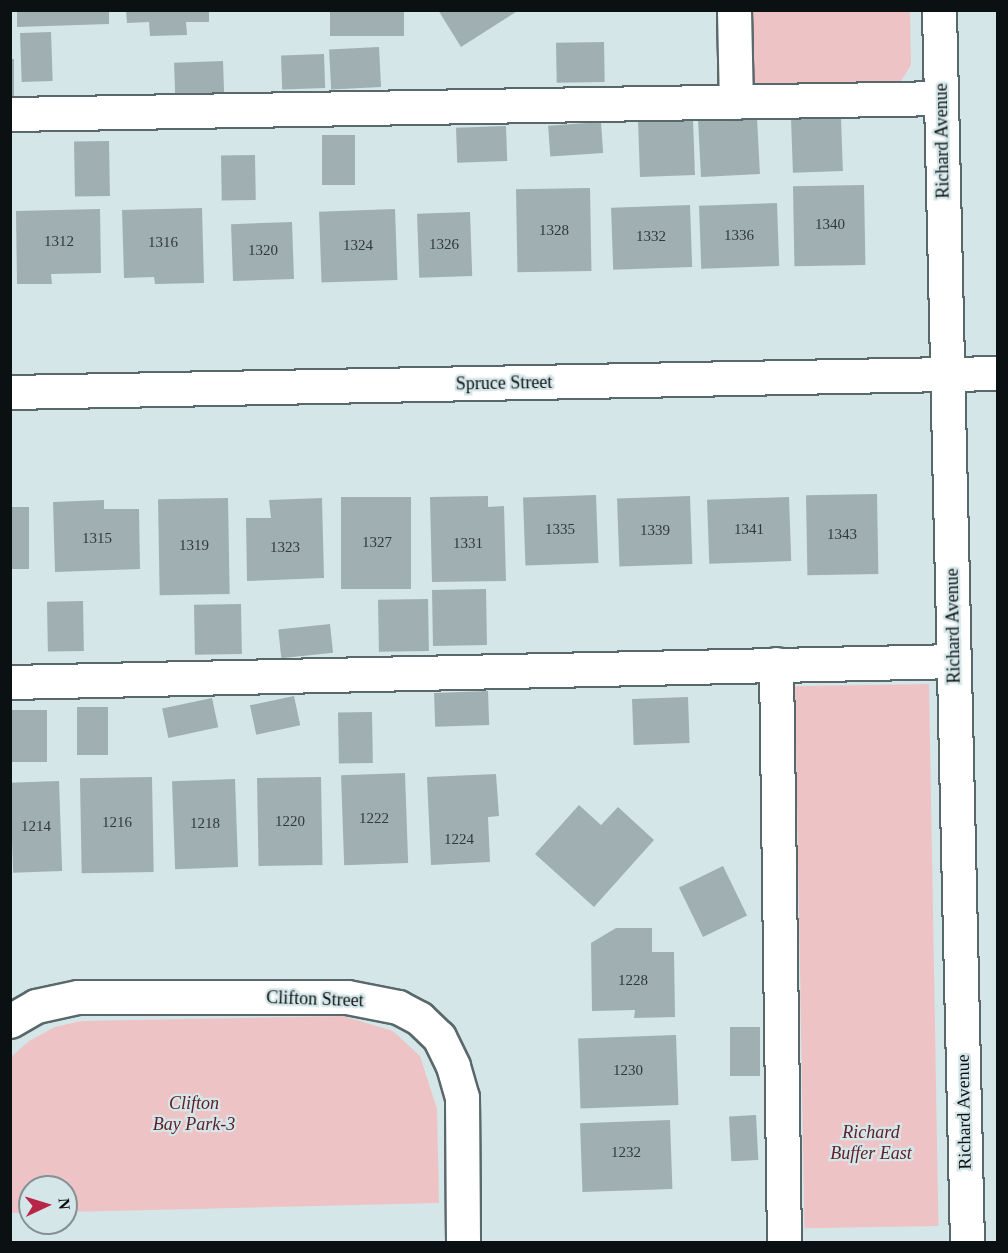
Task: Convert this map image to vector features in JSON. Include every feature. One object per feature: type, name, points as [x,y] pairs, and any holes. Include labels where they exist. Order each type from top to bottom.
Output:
[{"type":"street","points":[[734,10],[736,102]]},
{"type":"street","name":"Richard Avenue","points":[[939,10],[967,1242]]},
{"type":"street","points":[[10,114],[941,98]]},
{"type":"street","name":"Spruce Street","points":[[10,392],[998,373]]},
{"type":"street","points":[[10,682],[954,661]]},
{"type":"street","points":[[776,664],[784,1242]]},
{"type":"street","name":"Clifton Street","points":[[10,1022],[36,1006],[78,997],[347,997],[398,1007],[419,1018],[439,1037],[453,1066],[462,1097],[463,1242]]},
{"type":"green space","points":[[749,11],[910,11],[911,65],[901,81],[890,84],[761,88],[751,81]]},
{"type":"green space","name":"Richard Buffer East","points":[[929,684],[938,1226],[804,1228],[795,686]]},
{"type":"green space","name":"Clifton Bay Park-3","points":[[343,1016],[393,1031],[420,1056],[437,1109],[439,1203],[78,1212],[78,1175],[18,1175],[18,1213],[11,1213],[11,1057],[29,1041],[55,1027],[81,1021]]},
{"type":"building","points":[[17,10],[109,10],[109,24],[17,27]]},
{"type":"building","points":[[126,10],[209,10],[209,22],[186,22],[187,35],[150,36],[149,22],[127,23]]},
{"type":"building","points":[[330,10],[404,10],[404,36],[330,36]]},
{"type":"building","points":[[438,10],[519,10],[461,47]]},
{"type":"building","points":[[51,32],[53,81],[22,82],[20,33]]},
{"type":"building","points":[[604,42],[605,82],[557,83],[556,43]]},
{"type":"building","points":[[379,47],[381,87],[331,90],[329,50]]},
{"type":"building","points":[[324,54],[325,88],[282,89],[281,56]]},
{"type":"building","points":[[10,59],[14,59],[14,97],[10,97]]},
{"type":"building","points":[[223,61],[224,93],[175,95],[174,63]]},
{"type":"building","points":[[841,117],[843,171],[793,173],[791,119]]},
{"type":"building","points":[[757,118],[760,174],[701,177],[698,121]]},
{"type":"building","points":[[693,119],[695,175],[640,177],[638,121]]},
{"type":"building","points":[[601,122],[603,153],[550,157],[548,126]]},
{"type":"building","points":[[506,126],[507,161],[457,163],[456,128]]},
{"type":"building","points":[[322,135],[355,135],[355,185],[322,185]]},
{"type":"building","points":[[109,141],[110,196],[75,197],[74,142]]},
{"type":"building","points":[[255,155],[256,200],[222,201],[221,156]]},
{"type":"building","points":[[864,185],[865,265],[794,266],[793,186]]},
{"type":"building","points":[[590,188],[591,271],[517,272],[516,189]]},
{"type":"building","points":[[777,203],[779,266],[701,269],[699,206]]},
{"type":"building","points":[[690,205],[692,267],[613,270],[611,208]]},
{"type":"building","points":[[202,208],[204,283],[155,284],[154,277],[124,278],[122,210]]},
{"type":"building","points":[[100,209],[101,273],[51,274],[52,284],[17,284],[16,211]]},
{"type":"building","points":[[395,209],[397,280],[322,283],[319,212]]},
{"type":"building","points":[[470,212],[472,276],[419,278],[417,214]]},
{"type":"building","points":[[292,222],[294,279],[233,281],[231,224]]},
{"type":"building","points":[[877,494],[878,574],[807,575],[806,495]]},
{"type":"building","points":[[596,495],[598,563],[525,566],[523,498]]},
{"type":"building","points":[[488,496],[488,507],[504,506],[506,581],[432,582],[430,497]]},
{"type":"building","points":[[690,496],[692,564],[619,567],[617,499]]},
{"type":"building","points":[[341,497],[411,497],[411,589],[341,589]]},
{"type":"building","points":[[789,497],[791,561],[709,564],[707,500]]},
{"type":"building","points":[[228,498],[230,594],[160,595],[158,499]]},
{"type":"building","points":[[322,498],[324,578],[247,581],[246,518],[271,518],[269,500]]},
{"type":"building","points":[[104,500],[104,509],[139,509],[140,569],[55,572],[53,502]]},
{"type":"building","points":[[10,507],[29,507],[29,569],[10,569]]},
{"type":"building","points":[[486,589],[487,645],[433,646],[432,590]]},
{"type":"building","points":[[428,599],[429,651],[379,652],[378,600]]},
{"type":"building","points":[[83,601],[84,651],[48,652],[47,602]]},
{"type":"building","points":[[241,604],[242,654],[195,655],[194,605]]},
{"type":"building","points":[[330,624],[333,653],[281,658],[278,629]]},
{"type":"building","points":[[488,691],[489,725],[435,727],[434,693]]},
{"type":"building","points":[[294,696],[300,725],[256,735],[250,705]]},
{"type":"building","points":[[688,697],[690,743],[634,745],[632,699]]},
{"type":"building","points":[[212,698],[218,727],[168,738],[162,709]]},
{"type":"building","points":[[77,707],[108,707],[108,755],[77,755]]},
{"type":"building","points":[[10,710],[47,710],[47,762],[10,762]]},
{"type":"building","points":[[372,712],[373,763],[339,764],[338,713]]},
{"type":"building","points":[[405,773],[408,863],[344,865],[341,775]]},
{"type":"building","points":[[496,774],[499,816],[488,817],[490,862],[431,865],[427,777]]},
{"type":"building","points":[[152,777],[154,872],[82,873],[80,778]]},
{"type":"building","points":[[321,777],[323,865],[259,866],[257,778]]},
{"type":"building","points":[[235,779],[238,867],[175,869],[172,781]]},
{"type":"building","points":[[59,781],[62,871],[13,873],[10,783]]},
{"type":"building","points":[[579,805],[601,825],[618,807],[654,840],[594,907],[535,854]]},
{"type":"building","points":[[723,866],[747,915],[703,937],[679,887]]},
{"type":"building","points":[[616,928],[652,928],[652,952],[674,952],[675,1017],[634,1018],[635,1010],[592,1011],[591,943]]},
{"type":"building","points":[[730,1027],[760,1027],[760,1076],[730,1076]]},
{"type":"building","points":[[676,1035],[678,1105],[581,1108],[578,1038]]},
{"type":"building","points":[[756,1115],[758,1160],[731,1161],[729,1116]]},
{"type":"building","points":[[670,1120],[672,1189],[582,1192],[580,1123]]}]
